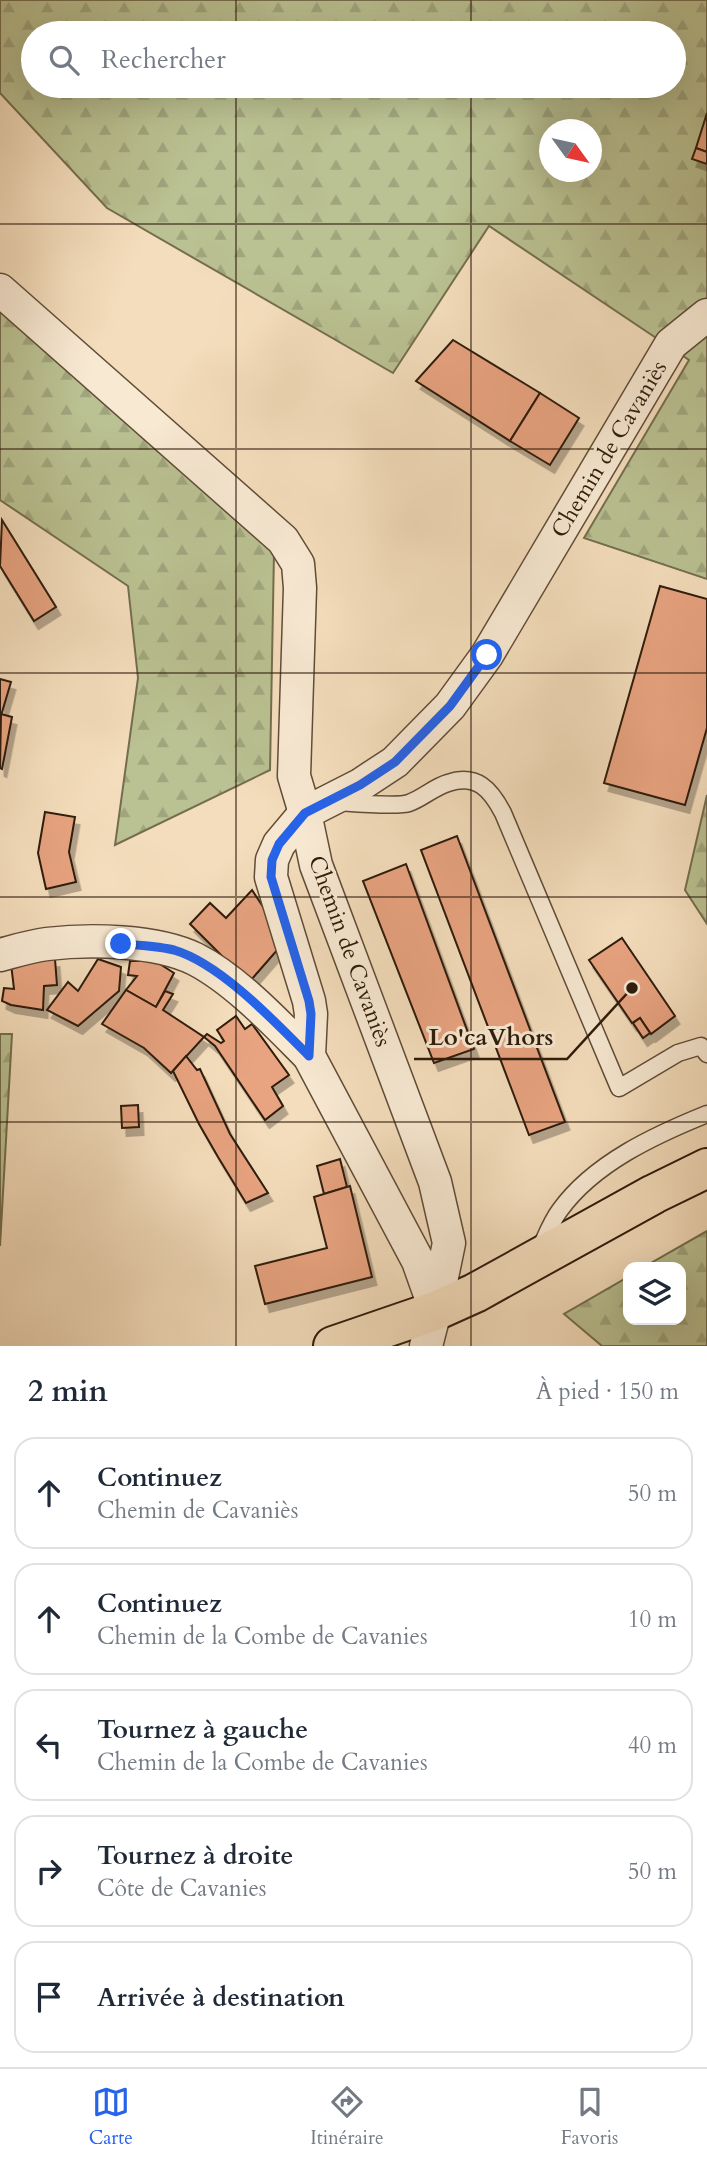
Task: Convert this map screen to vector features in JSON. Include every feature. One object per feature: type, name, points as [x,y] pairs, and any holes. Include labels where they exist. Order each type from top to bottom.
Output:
[{"type":"main road","points":[[333,1346],[430,1329],[475,1293],[654,1194],[707,1168]]},
{"type":"street","points":[[0,290],[283,540],[298,564],[300,588],[294,776],[316,807],[279,844],[272,860],[271,877],[309,1001],[309,1056]]},
{"type":"street","name":"Chemin de Cavaniès","points":[[430,1329],[449,1243],[435,1182],[316,865],[316,807],[360,785],[395,762],[450,706],[487,655],[671,344],[707,315]]},
{"type":"street","points":[[0,955],[45,945],[88,942],[154,946],[177,951],[219,974],[265,1013],[309,1056],[418,1261],[430,1329]]},
{"type":"lane","points":[[316,807],[407,804],[448,783],[466,780],[481,785],[494,795],[503,813],[619,1088],[678,1053],[701,1046],[707,1054]]},
{"type":"lane","points":[[534,1260],[559,1211],[577,1191],[612,1161],[667,1130],[707,1114]]},
{"type":"green space","points":[[0,0],[707,0],[707,579],[584,538],[689,360],[489,226],[393,373],[107,208],[0,93]]},
{"type":"green space","points":[[0,302],[274,552],[270,770],[115,845],[138,678],[128,586],[0,500]]},
{"type":"green space","points":[[707,795],[707,924],[685,890]]},
{"type":"green space","points":[[0,1034],[12,1034],[0,1246]]},
{"type":"green space","points":[[707,1231],[707,1346],[602,1346],[564,1314],[623,1280],[623,1325],[686,1325],[686,1262],[653,1262]]},
{"type":"building","points":[[707,113],[707,152],[696,148]]},
{"type":"building","points":[[696,148],[707,152],[707,164],[692,159]]},
{"type":"building","points":[[453,340],[540,393],[510,441],[416,381]]},
{"type":"building","points":[[540,393],[579,418],[550,465],[510,441]]},
{"type":"building","points":[[2,520],[56,607],[34,621],[0,566]]},
{"type":"building","points":[[660,586],[707,599],[707,728],[685,805],[604,783]]},
{"type":"building","points":[[0,679],[11,682],[0,719]]},
{"type":"building","points":[[1,714],[12,717],[2,769],[0,768]]},
{"type":"building","points":[[45,812],[75,817],[69,852],[76,882],[46,889],[38,853]]},
{"type":"building","points":[[457,836],[565,1122],[529,1135],[421,850]]},
{"type":"building","points":[[406,864],[474,1049],[434,1063],[363,881]]},
{"type":"building","points":[[252,890],[271,919],[279,948],[251,980],[225,959],[190,924],[210,903],[226,918]]},
{"type":"building","points":[[622,938],[675,1016],[651,1034],[640,1018],[632,1023],[589,960]]},
{"type":"building","points":[[55,959],[57,985],[44,986],[43,1010],[2,1001],[4,988],[14,989],[11,964]]},
{"type":"building","points":[[98,959],[121,967],[119,991],[78,1026],[47,1010],[68,982],[78,991]]},
{"type":"building","points":[[130,961],[155,961],[174,973],[156,1007],[126,990],[137,976],[128,975]]},
{"type":"building","points":[[126,990],[156,1007],[165,991],[173,994],[163,1010],[204,1037],[171,1073],[144,1048],[102,1024]]},
{"type":"building","points":[[236,1016],[245,1029],[252,1024],[289,1075],[272,1087],[283,1106],[265,1120],[215,1046],[204,1037],[207,1034],[221,1043],[224,1041],[217,1030]]},
{"type":"building","points":[[640,1018],[650,1033],[643,1038],[633,1023]]},
{"type":"building","points":[[186,1056],[197,1070],[200,1069],[230,1134],[268,1193],[246,1203],[218,1157],[173,1071]]},
{"type":"building","points":[[138,1105],[139,1127],[122,1128],[121,1106]]},
{"type":"building","points":[[340,1159],[347,1187],[324,1194],[317,1166]]},
{"type":"building","points":[[350,1186],[372,1277],[265,1304],[255,1266],[327,1248],[314,1197]]},
{"type":"place","name":"Lo'caVhors","points":[[632,988]]},
{"type":"route","points":[[121,944],[154,946],[177,951],[198,961],[219,974],[265,1013],[309,1056],[309,1001],[271,877],[272,860],[279,844],[305,813],[360,785],[395,762],[450,706],[487,655]]}]
